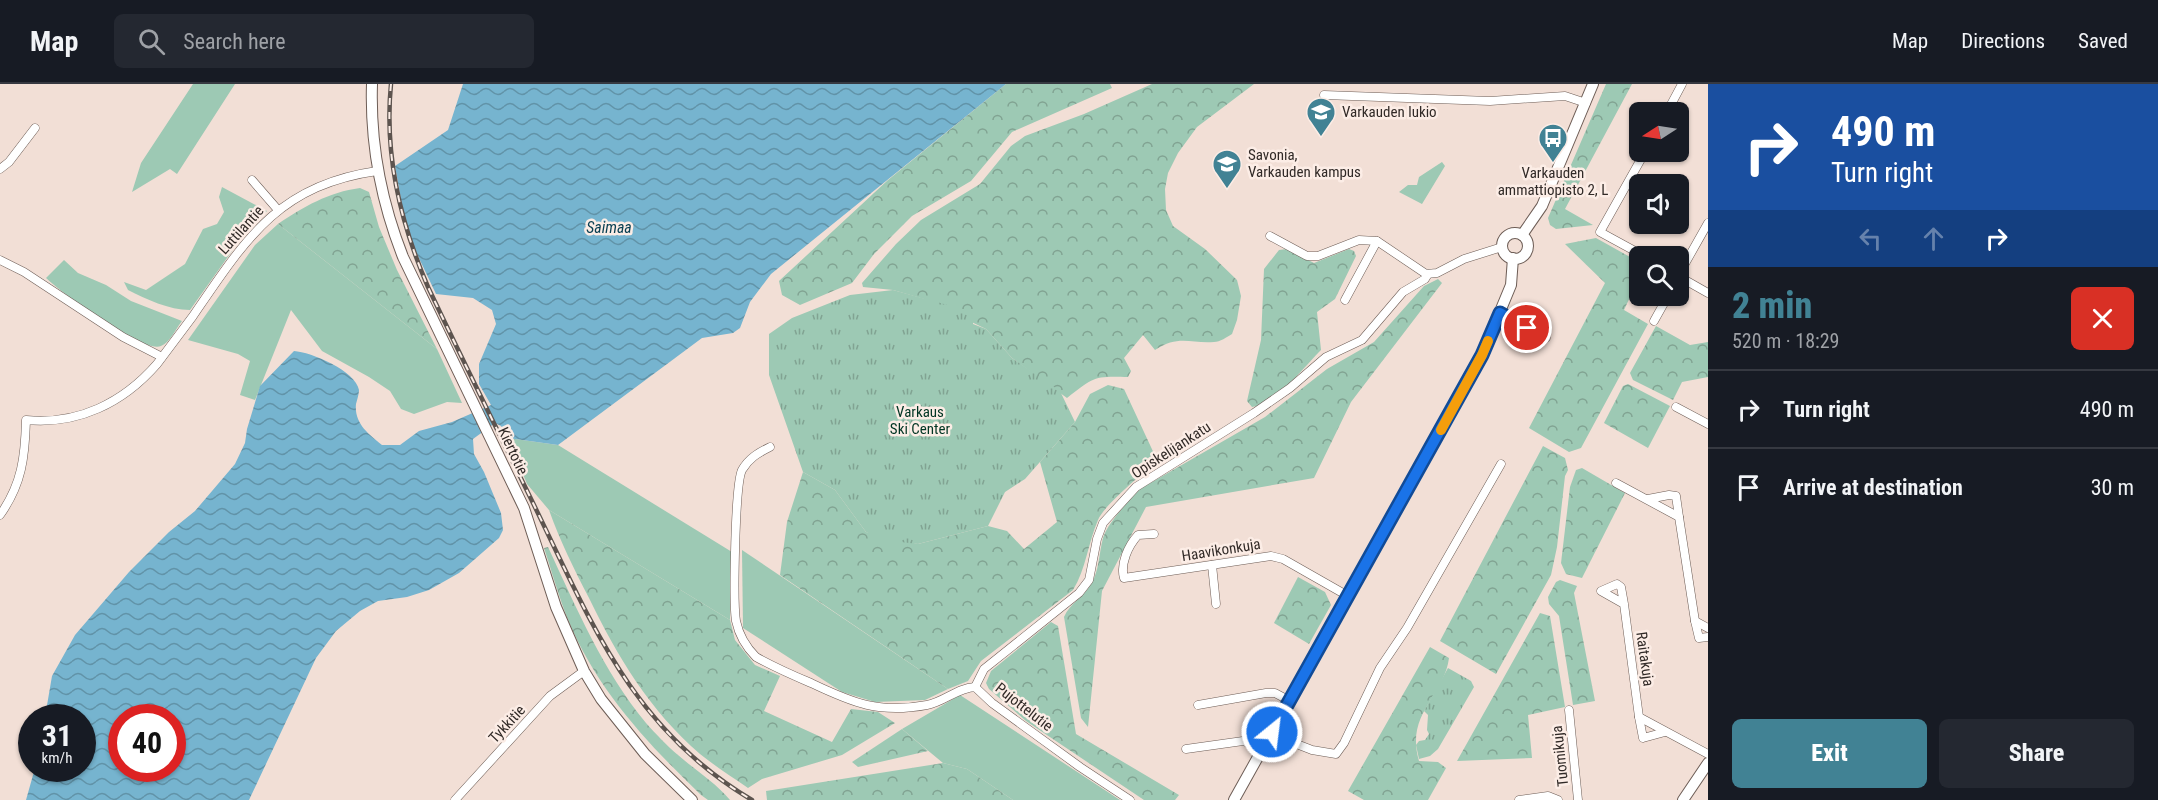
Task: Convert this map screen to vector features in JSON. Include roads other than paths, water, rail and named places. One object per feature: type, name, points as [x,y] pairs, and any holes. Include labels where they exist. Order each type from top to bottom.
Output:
[{"type":"street","name":"Kiertotie","points":[[372,84],[377,171],[392,228],[403,257],[524,508],[556,607],[584,671],[601,699],[645,754],[693,800]]},
{"type":"street","points":[[1522,235],[1542,206],[1593,84]]},
{"type":"street","points":[[1673,102],[1683,84]]},
{"type":"street","points":[[1324,95],[1490,101],[1565,96],[1586,103]]},
{"type":"street","points":[[0,169],[9,162],[35,128]]},
{"type":"street","points":[[1629,248],[1600,232],[1639,162]]},
{"type":"street","name":"Luttilantie","points":[[0,515],[15,491],[20,477],[26,420],[45,422],[60,420],[85,414],[120,398],[134,388],[162,357],[231,259],[251,235],[278,210],[314,188],[377,171]]},
{"type":"street","points":[[252,180],[278,210]]},
{"type":"street","points":[[1689,257],[1708,223]]},
{"type":"street","points":[[1514,233],[1522,235],[1527,242],[1527,250],[1522,256],[1513,258],[1505,255],[1502,247],[1506,236],[1514,233]]},
{"type":"street","points":[[1270,236],[1307,256],[1318,256],[1359,240],[1377,241],[1428,274]]},
{"type":"street","points":[[1345,300],[1377,241]]},
{"type":"street","name":"Opiskelijankatu","points":[[975,687],[984,669],[1079,593],[1089,580],[1097,539],[1103,523],[1136,488],[1254,414],[1290,388],[1326,357],[1362,340],[1403,292],[1425,279],[1428,274],[1437,273],[1479,253],[1502,247]]},
{"type":"street","points":[[1234,800],[1482,355],[1511,285],[1513,258]]},
{"type":"street","points":[[0,260],[24,272],[123,338],[162,357]]},
{"type":"street","points":[[1689,282],[1708,292]]},
{"type":"street","points":[[1654,321],[1662,306]]},
{"type":"street","points":[[1500,313],[1546,338]]},
{"type":"street","points":[[1676,406],[1707,422]]},
{"type":"street","name":"Pujottelutie","points":[[770,447],[752,456],[741,472],[736,521],[736,622],[747,648],[756,657],[848,700],[879,708],[897,709],[928,705],[960,690],[975,687],[992,703],[1130,800]]},
{"type":"street","points":[[1294,743],[1312,750],[1336,754],[1344,743],[1380,668],[1407,632],[1501,464]]},
{"type":"street","points":[[1616,483],[1679,517]]},
{"type":"street","points":[[1648,499],[1676,496],[1699,639],[1708,637]]},
{"type":"street","name":"Haavikonkuja","points":[[1154,534],[1138,535],[1134,540],[1122,564],[1124,578],[1271,556],[1277,557],[1348,596]]},
{"type":"street","points":[[1212,565],[1216,604]]},
{"type":"street","name":"Raitakuja","points":[[1623,604],[1643,738],[1665,732]]},
{"type":"street","points":[[1695,621],[1708,628]]},
{"type":"street","name":"Tykkitie","points":[[455,800],[550,696],[584,671]]},
{"type":"street","points":[[1198,705],[1266,693],[1275,693],[1290,701]]},
{"type":"street","name":"Tuomikuja","points":[[1569,710],[1578,800]]},
{"type":"street","name":"Raitakuja","points":[[1639,717],[1708,754]]},
{"type":"street","points":[[1186,749],[1243,741],[1263,748]]},
{"type":"street","points":[[1683,800],[1708,763]]},
{"type":"street","name":"Tuomikuja","points":[[1519,800],[1548,796],[1558,800]]},
{"type":"water","name":"Saimaa","points":[[463,84],[1006,84],[771,274],[750,302],[740,328],[733,333],[702,338],[558,445],[508,438],[501,426],[495,423],[473,439],[474,454],[501,513],[503,530],[499,538],[459,573],[429,590],[407,597],[378,601],[360,611],[336,631],[316,658],[249,800],[26,800],[31,782],[96,782],[96,704],[47,704],[52,676],[75,635],[129,572],[169,532],[195,511],[235,464],[245,443],[260,386],[294,351],[321,359],[350,376],[359,390],[356,404],[357,417],[367,432],[382,445],[400,445],[419,431],[452,422],[491,405],[479,384],[479,364],[496,324],[492,310],[473,298],[436,294],[407,233],[395,166],[448,130]]},
{"type":"railway","points":[[391,84],[389,110],[392,162],[409,238],[428,287],[575,590],[619,670],[645,706],[675,740],[711,772],[752,800]]},
{"type":"place","name":"Varkauden lukio","points":[[1321,138]]},
{"type":"place","name":"Varkauden ammattiopisto 2, L","points":[[1553,164]]},
{"type":"place","name":"Savonia, Varkauden kampus","points":[[1227,190]]},
{"type":"park label","name":"Varkaus Ski Center","points":[[920,420]]}]
